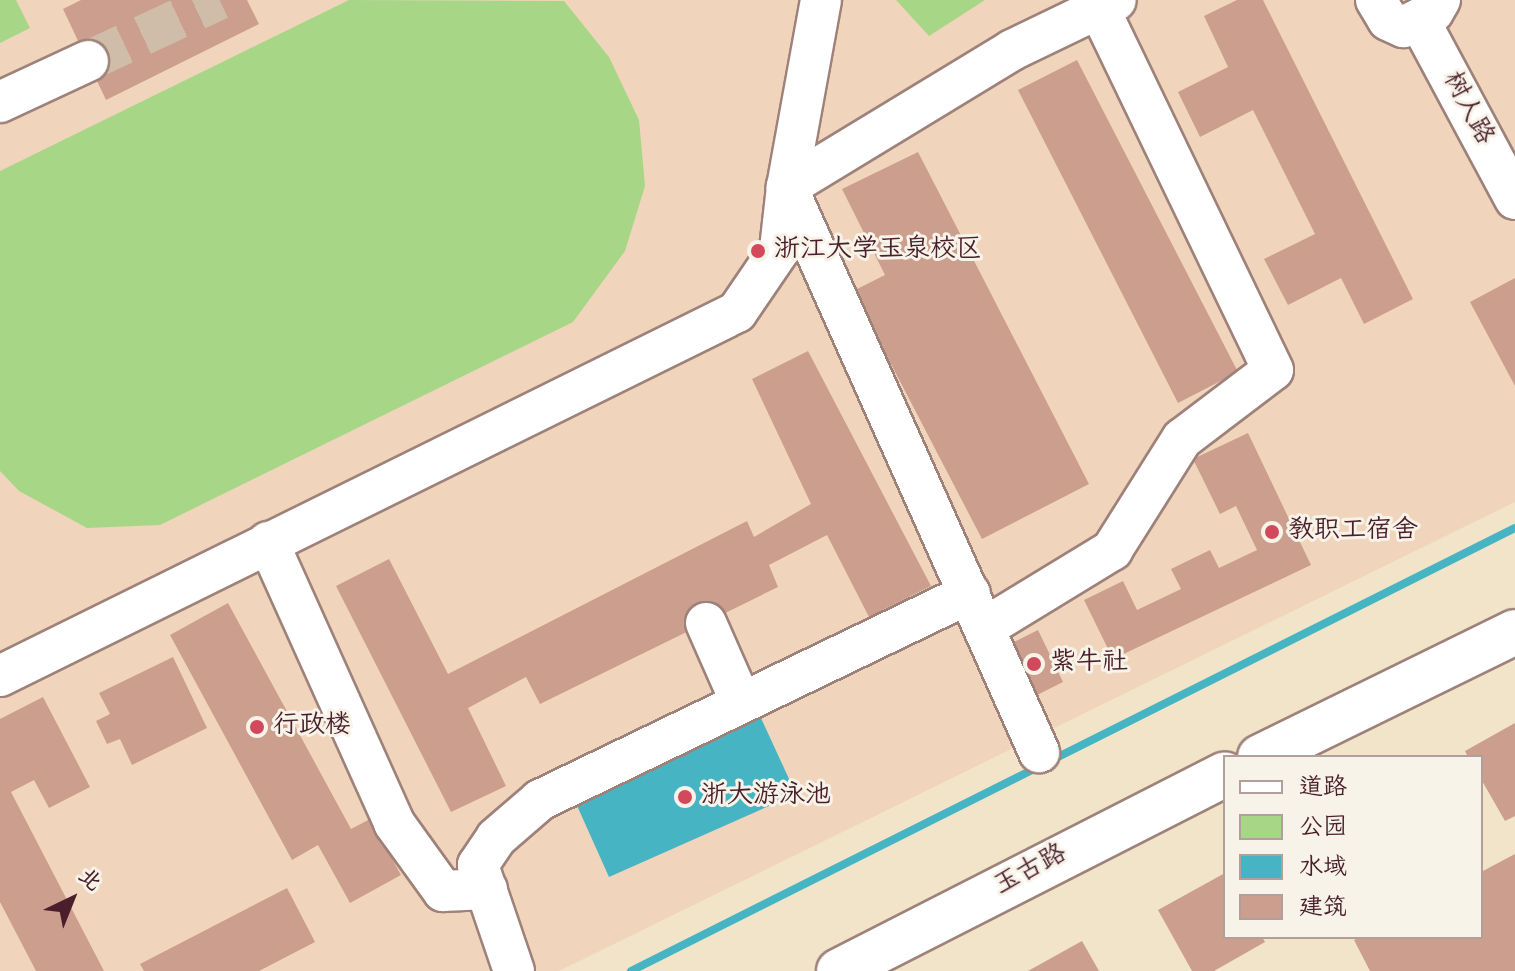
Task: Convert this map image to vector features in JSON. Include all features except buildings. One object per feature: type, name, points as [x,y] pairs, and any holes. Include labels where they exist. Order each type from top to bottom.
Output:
[{"type":"main road","points":[[1264,755],[1515,632]]},
{"type":"main road","name":"玉古路","points":[[839,971],[1223,775]]},
{"type":"street","points":[[0,676],[737,312],[780,249],[787,187],[821,0]]},
{"type":"street","points":[[1376,0],[1388,20],[1403,27],[1431,10]]},
{"type":"street","points":[[514,971],[478,865],[496,838],[540,800],[740,700],[978,610],[1112,550],[1182,439],[1273,370],[1108,4],[1012,50],[787,187]]},
{"type":"street","name":"树人路","points":[[1431,10],[1515,165]]},
{"type":"street","name":"树人路","points":[[1431,10],[1515,199]]},
{"type":"street","points":[[0,102],[88,61]]},
{"type":"street","points":[[787,187],[1039,752]]},
{"type":"street","points":[[268,542],[394,823],[443,891],[487,889]]},
{"type":"street","points":[[706,623],[740,700]]},
{"type":"shaded area","name":"浙江大学玉泉校区","points":[[0,0],[1515,0],[1515,502],[559,971],[0,971]]},
{"type":"green space","points":[[0,0],[16,0],[30,28],[0,43]]},
{"type":"green space","points":[[349,0],[564,1],[609,57],[639,120],[645,186],[625,251],[573,322],[160,525],[87,528],[19,491],[0,471],[0,171]]},
{"type":"green space","points":[[896,0],[985,0],[929,36]]},
{"type":"water","name":"浙大游泳池","points":[[760,716],[796,794],[609,877],[574,799]]},
{"type":"waterway","points":[[631,971],[1515,528]]},
{"type":"tunnel","points":[[88,61],[219,0]]},
{"type":"place","name":"浙江大学玉泉校区","points":[[758,251]]},
{"type":"place","name":"教职工宿舍","points":[[1272,532]]},
{"type":"place","name":"紫牛社","points":[[1034,664]]},
{"type":"place","name":"行政楼","points":[[257,727]]},
{"type":"place","name":"浙大游泳池","points":[[685,797]]}]
